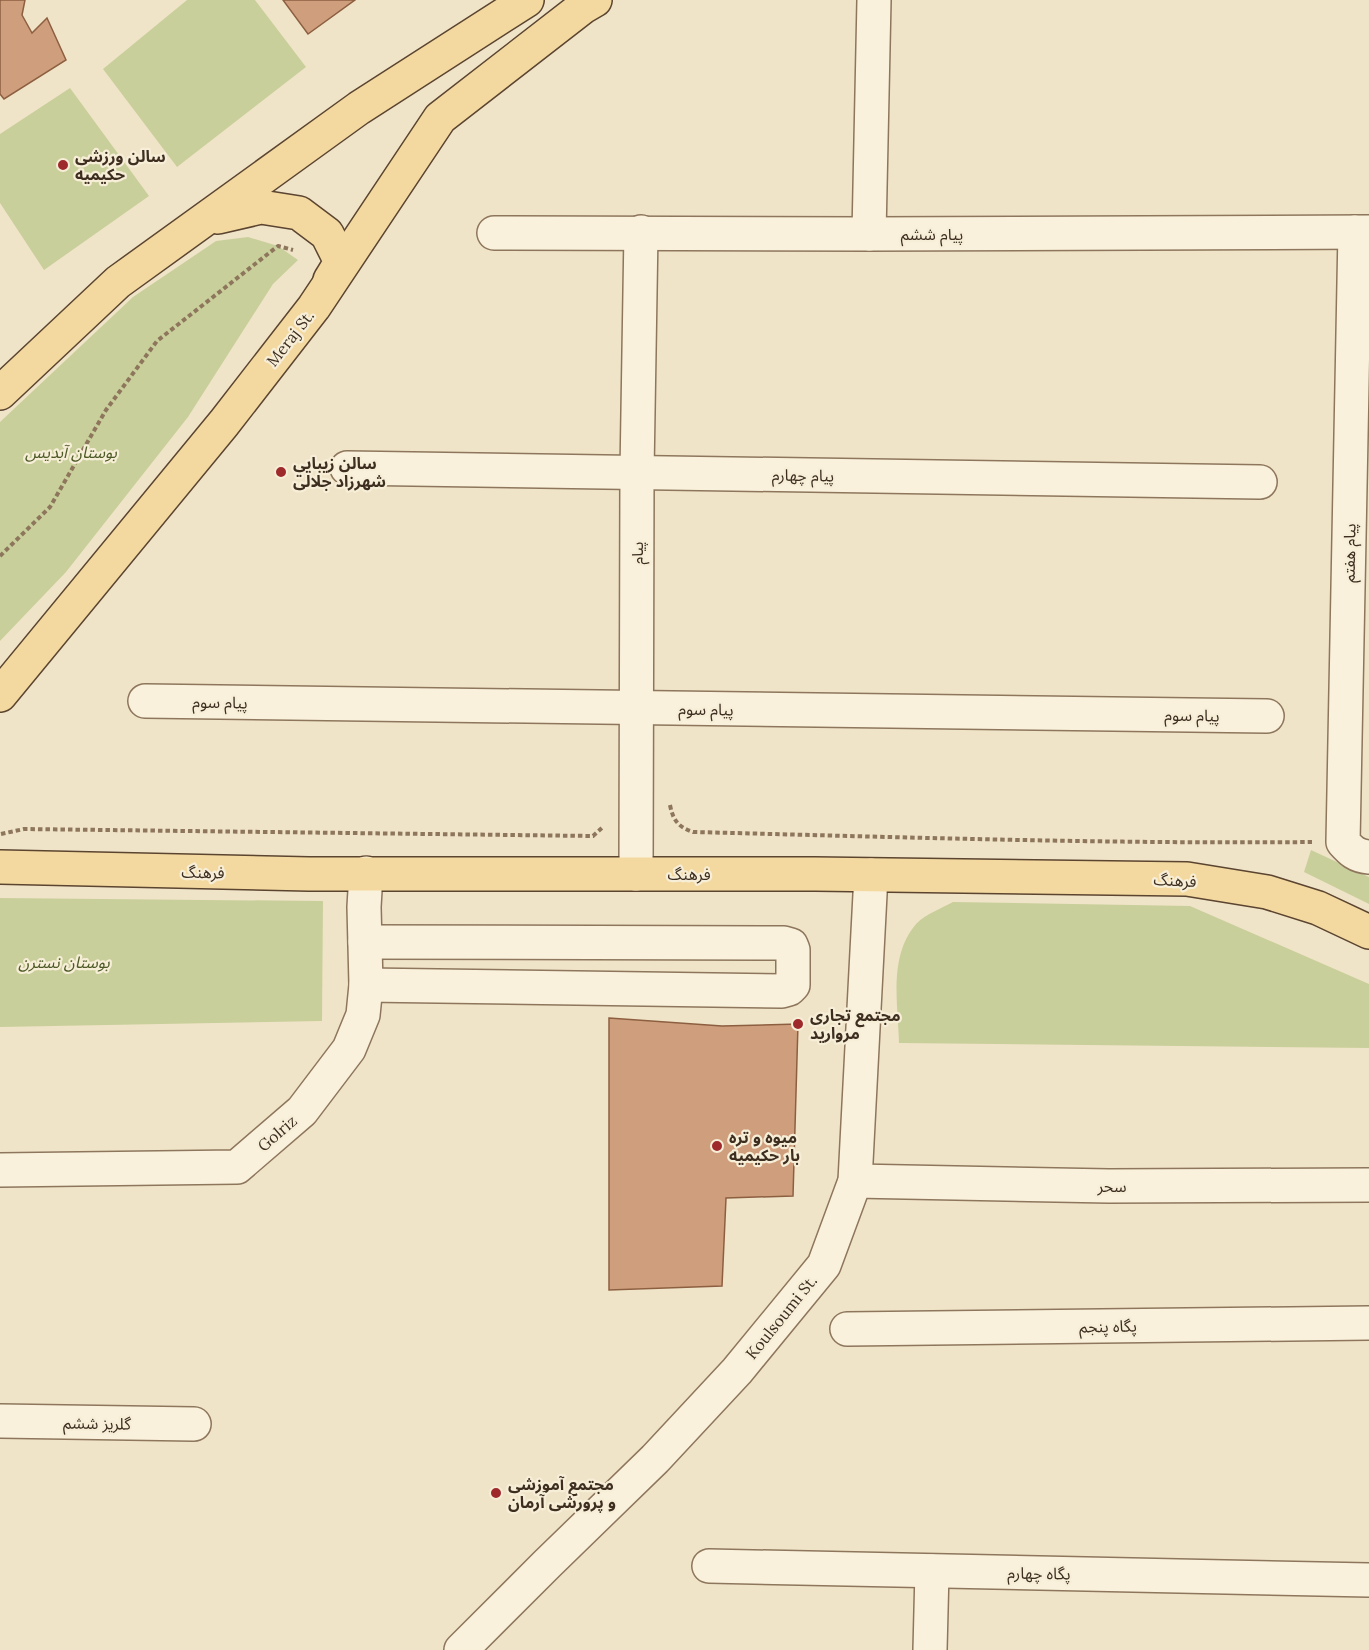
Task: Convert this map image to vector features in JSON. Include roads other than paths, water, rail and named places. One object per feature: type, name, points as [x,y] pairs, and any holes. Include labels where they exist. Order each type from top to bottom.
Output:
[{"type":"main road","points":[[0,393],[15,367],[118,282],[359,108],[527,0]]},
{"type":"main road","name":"Meraj St.","points":[[0,695],[217,432],[314,308],[364,229],[440,118],[595,0]]},
{"type":"main road","points":[[202,221],[261,207],[299,213],[327,234],[340,262],[314,308]]},
{"type":"main road","points":[[0,844],[32,869]]},
{"type":"main road","name":"فرهنگ","points":[[0,867],[366,873],[1187,879],[1268,892],[1318,908],[1369,932]]},
{"type":"street","points":[[869,234],[874,0]]},
{"type":"street","name":"پیام","points":[[636,874],[637,472],[641,232]]},
{"type":"street","name":"پیام ششم","points":[[494,233],[1362,232]]},
{"type":"street","name":"پیام هفتم","points":[[1356,849],[1362,232]]},
{"type":"street","name":"پیام چهارم","points":[[347,468],[1260,482]]},
{"type":"street","name":"پیام سوم","points":[[145,701],[1267,716]]},
{"type":"street","name":"Golriz","points":[[0,1170],[237,1167],[302,1111],[349,1049],[363,1015],[366,985],[366,873]]},
{"type":"street","name":"Koulsoumi St.","points":[[461,1650],[655,1459],[737,1371],[824,1265],[855,1181],[871,875]]},
{"type":"street","points":[[365,942],[784,943],[791,945],[793,950],[792,985],[789,989],[782,991],[366,985]]},
{"type":"street","name":"سحر","points":[[855,1181],[1109,1186],[1369,1185]]},
{"type":"street","name":"پگاه پنجم","points":[[847,1329],[1369,1323]]},
{"type":"street","name":"گلریز ششم","points":[[0,1421],[194,1424]]},
{"type":"street","name":"پگاه چهارم","points":[[709,1566],[1369,1580]]},
{"type":"street","points":[[930,1650],[932,1571]]},
{"type":"place","name":"سالن ورزشی حکیمیه","points":[[63,165]]},
{"type":"place","name":"سالن زيبايي شهرزاد جلالى","points":[[281,472]]},
{"type":"place","name":"مجتمع تجاری مروارید","points":[[798,1024]]},
{"type":"place","name":"میوه و تره بار حکیمیه","points":[[717,1146]]},
{"type":"place","name":"مجتمع آموزشی و پرورشی آرمان","points":[[496,1493]]},
{"type":"park label","name":"بوستان آبدیس","points":[[71,452]]},
{"type":"park label","name":"بوستان نسترن","points":[[64,962]]}]
